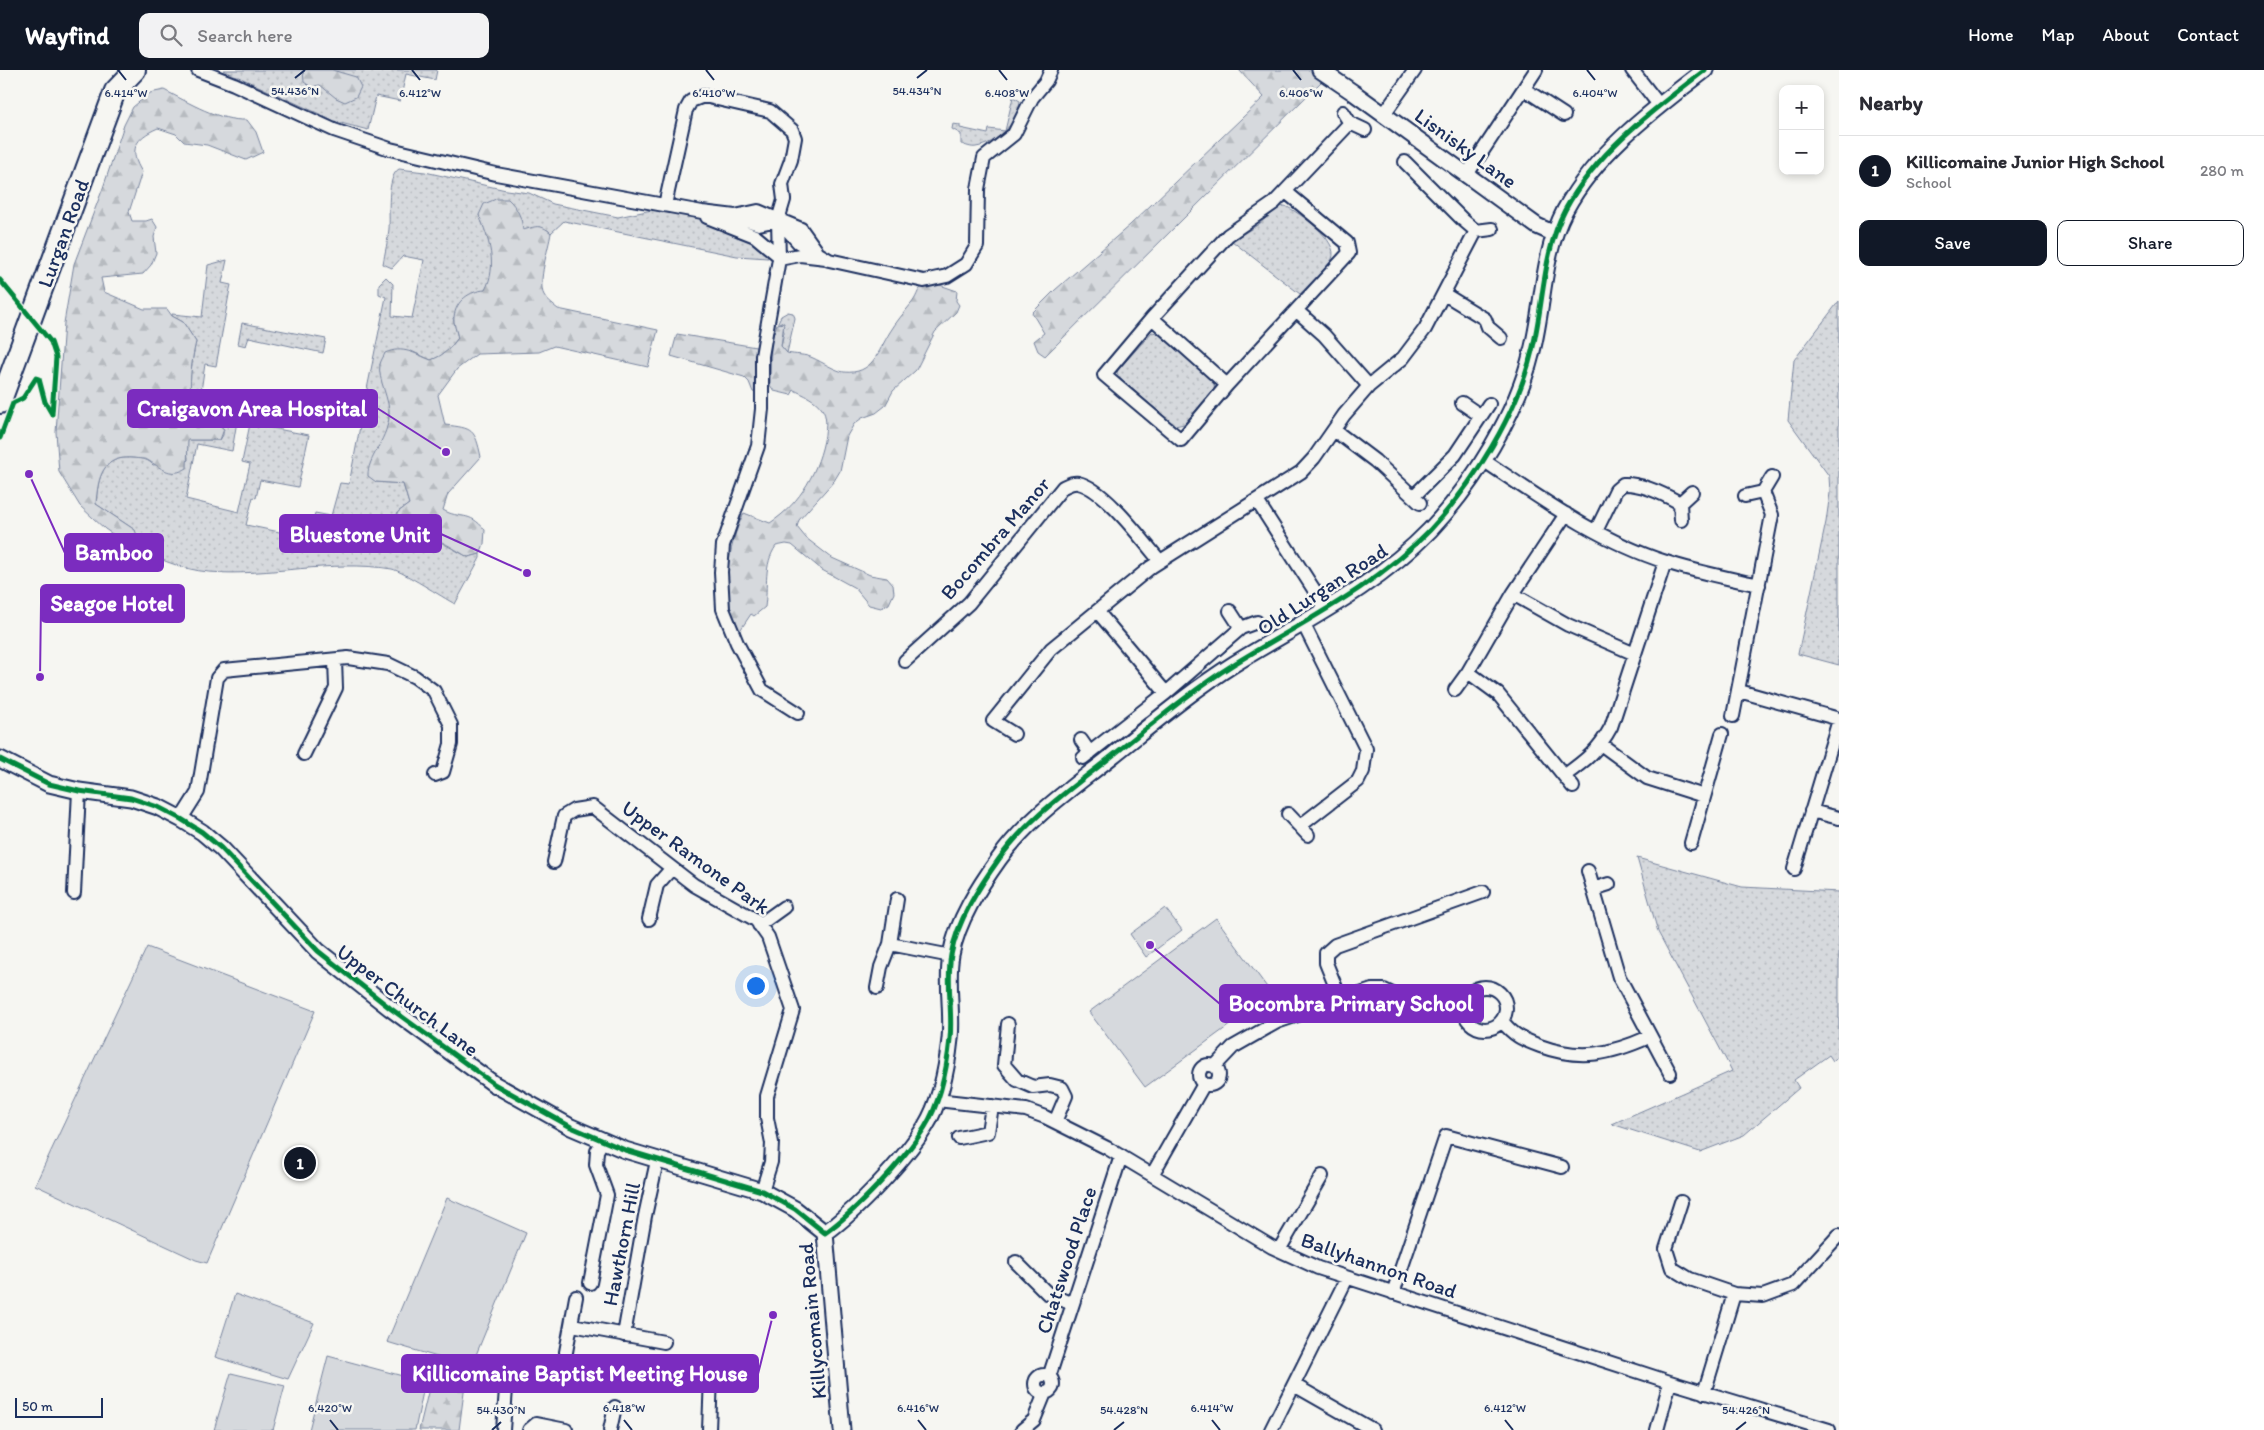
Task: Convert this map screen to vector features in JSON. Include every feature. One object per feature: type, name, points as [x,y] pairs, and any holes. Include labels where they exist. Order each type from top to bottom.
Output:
[{"type":"main road","points":[[114,70],[115,91]]},
{"type":"main road","points":[[115,91],[135,70]]},
{"type":"main road","name":"Lurgan Road","points":[[0,403],[115,91]]},
{"type":"street","points":[[198,70],[234,84],[334,130],[390,149],[496,174],[702,212],[736,216],[758,212],[801,229],[820,254]]},
{"type":"street","points":[[779,258],[820,254],[924,281],[956,272],[966,264],[977,246],[978,188],[984,158],[1014,134],[1032,98],[1046,81],[1051,70]]},
{"type":"street","name":"Lisnisky Lane","points":[[1320,70],[1384,114],[1536,226],[1555,234]]},
{"type":"street","points":[[1384,114],[1415,70]]},
{"type":"street","points":[[1466,176],[1536,70]]},
{"type":"street","points":[[1632,70],[1660,106]]},
{"type":"street","name":"Old Lurgan Road","points":[[961,924],[1000,858],[1030,824],[1153,723],[1231,666],[1327,610],[1389,568],[1431,528],[1460,494],[1483,460],[1512,408],[1532,352],[1547,263],[1555,234],[1565,211],[1587,174],[1625,135],[1705,70]]},
{"type":"street","points":[[1524,89],[1564,115]]},
{"type":"street","points":[[665,205],[686,110],[691,101],[704,96],[770,111],[792,130],[795,146],[782,184],[784,200],[778,220],[779,258],[762,356],[762,409],[758,446],[723,545],[722,572],[723,609],[737,643],[762,690],[798,713]]},
{"type":"street","points":[[1286,192],[1347,243],[1349,253],[1180,440],[1104,375],[1152,318],[1228,235],[1246,224],[1286,192],[1346,117],[1365,130]]},
{"type":"street","points":[[1408,169],[1476,231],[1492,229]]},
{"type":"street","points":[[702,212],[709,218],[756,236],[779,258]]},
{"type":"street","points":[[1014,734],[989,726],[1051,650],[1160,561],[1301,472],[1314,458],[1370,386],[1403,358],[1425,329],[1476,231]]},
{"type":"street","points":[[1444,294],[1485,319],[1488,327],[1503,341]]},
{"type":"street","points":[[1297,311],[1324,335],[1370,386]]},
{"type":"street","points":[[1152,318],[1228,385]]},
{"type":"street","points":[[1462,403],[1481,416]]},
{"type":"street","points":[[1334,430],[1375,461],[1417,499],[1455,455],[1489,404]]},
{"type":"street","points":[[1483,460],[1596,532],[1665,562],[1759,584]]},
{"type":"street","points":[[1745,496],[1763,492],[1772,477]]},
{"type":"street","name":"Bocombra Manor","points":[[905,661],[968,603],[1063,487],[1071,483],[1078,483],[1090,488],[1106,500],[1160,561]]},
{"type":"street","points":[[1596,532],[1616,490],[1623,484],[1631,484],[1670,497],[1680,503]]},
{"type":"street","points":[[1680,503],[1692,492]]},
{"type":"street","points":[[1734,716],[1772,515],[1763,492]]},
{"type":"street","points":[[1257,501],[1327,610]]},
{"type":"street","points":[[1680,503],[1681,520]]},
{"type":"street","points":[[1455,690],[1468,672],[1513,594],[1566,514]]},
{"type":"street","points":[[1564,776],[1602,745],[1612,727],[1665,562]]},
{"type":"street","points":[[1513,594],[1568,625],[1635,654]]},
{"type":"street","points":[[1230,610],[1241,628]]},
{"type":"street","points":[[1097,611],[1166,693]]},
{"type":"street","points":[[1081,740],[1086,755],[1166,693],[1241,628],[1256,622]]},
{"type":"street","points":[[1288,814],[1304,831],[1358,781],[1364,771],[1366,749],[1303,624]]},
{"type":"street","points":[[181,819],[198,792],[217,678],[224,670],[348,658],[388,664],[415,677],[434,691],[451,726],[451,744],[443,772],[434,775]]},
{"type":"street","points":[[304,754],[336,688],[334,660]]},
{"type":"street","points":[[1468,672],[1498,694],[1573,787]]},
{"type":"street","points":[[1739,691],[1839,720],[1794,869]]},
{"type":"street","points":[[1691,843],[1722,734]]},
{"type":"street","points":[[1602,745],[1647,778],[1704,796]]},
{"type":"street","name":"Upper Church Lane","points":[[0,759],[49,784],[79,791],[131,798],[158,807],[181,819],[202,832],[221,848],[318,951],[383,1002],[494,1084],[571,1127],[603,1140],[658,1161],[762,1192],[795,1209],[825,1233]]},
{"type":"street","points":[[74,893],[79,791]]},
{"type":"street","name":"Upper Ramone Park","points":[[554,862],[564,816],[574,810],[593,807],[694,885],[756,920],[768,937],[793,1010],[767,1096],[767,1118],[772,1143],[771,1162],[762,1192]]},
{"type":"street","points":[[1811,811],[1839,818]]},
{"type":"street","points":[[650,918],[656,885],[672,868]]},
{"type":"street","points":[[1588,871],[1619,977],[1649,1037],[1670,1073]]},
{"type":"street","points":[[1593,889],[1609,884]]},
{"type":"street","points":[[1341,1000],[1326,963],[1326,952],[1335,945],[1483,892]]},
{"type":"street","points":[[877,988],[881,967],[890,944],[897,900]]},
{"type":"street","points":[[759,925],[784,907]]},
{"type":"street","name":"Killycomain Road","points":[[842,1430],[825,1233],[845,1218],[899,1160],[926,1126],[937,1100],[945,1072],[950,1037],[950,956],[961,924]]},
{"type":"street","points":[[890,944],[950,956]]},
{"type":"street","points":[[1490,987],[1502,995],[1505,1001],[1505,1015],[1502,1021],[1490,1029],[1476,1028],[1466,1019],[1463,1005],[1470,993],[1476,989],[1490,987]]},
{"type":"street","points":[[1152,1175],[1204,1084],[1199,1076],[1200,1070],[1205,1065],[1215,1066],[1232,1047],[1278,1022],[1372,990],[1384,990],[1407,1001],[1439,1001],[1463,1005]]},
{"type":"street","points":[[1502,1021],[1512,1035],[1551,1050],[1577,1056],[1610,1052],[1649,1037]]},
{"type":"street","points":[[1008,1024],[1004,1065],[1017,1080],[1034,1087],[1050,1085],[1062,1088],[1066,1096],[1055,1122]]},
{"type":"street","name":"Ballyhannon Road","points":[[937,1100],[1026,1110],[1055,1122],[1121,1156],[1279,1250],[1347,1278],[1805,1427],[1829,1430]]},
{"type":"street","points":[[958,1138],[988,1132],[992,1106]]},
{"type":"street","points":[[1393,1293],[1446,1136],[1562,1167]]},
{"type":"street","points":[[590,1282],[594,1239],[607,1195],[596,1165],[597,1151],[603,1140]]},
{"type":"street","name":"Chatswood Place","points":[[1022,1430],[1034,1420],[1045,1393],[1037,1390],[1035,1384],[1040,1376],[1049,1377],[1121,1156]]},
{"type":"street","name":"Hawthorn Hill","points":[[624,1335],[645,1216],[658,1161]]},
{"type":"street","points":[[1279,1250],[1322,1176]]},
{"type":"street","points":[[1681,1202],[1666,1249],[1672,1268],[1690,1280],[1734,1294],[1762,1296],[1793,1285],[1839,1235]]},
{"type":"street","points":[[1016,1262],[1047,1293],[1072,1304]]},
{"type":"street","points":[[1271,1430],[1347,1278]]},
{"type":"street","points":[[1704,1393],[1734,1294]]},
{"type":"street","name":"Hawthorn Hill","points":[[566,1352],[576,1297]]},
{"type":"street","name":"Hawthorn Hill","points":[[572,1325],[664,1342]]},
{"type":"street","points":[[503,1430],[507,1375]]},
{"type":"street","points":[[688,1376],[711,1376],[710,1430]]},
{"type":"street","points":[[1658,1430],[1670,1382]]},
{"type":"street","points":[[1294,1385],[1373,1430]]},
{"type":"street","points":[[610,1430],[615,1407]]},
{"type":"street","points":[[529,1430],[536,1424],[566,1430]]},
{"type":"green space","points":[[223,70],[437,70],[435,80],[406,74],[400,101],[376,96],[368,130],[337,122]]},
{"type":"green space","points":[[303,70],[332,70],[356,77],[361,87],[356,97],[345,102],[336,98],[320,85],[311,87],[304,82]]},
{"type":"green space","points":[[1239,70],[1310,70],[1320,77],[1321,82],[1045,356],[1038,351],[1034,341],[1044,333],[1032,313],[1055,290],[1130,225],[1264,97]]},
{"type":"green space","points":[[164,90],[225,118],[247,120],[256,132],[263,152],[246,160],[207,145],[184,142],[176,134],[158,128],[144,136],[136,146],[135,157],[142,172],[129,212],[132,221],[152,219],[157,227],[154,237],[156,253],[151,265],[143,274],[101,278],[104,292],[144,309],[167,309],[172,316],[183,322],[196,342],[190,381],[195,411],[200,417],[224,429],[220,440],[188,440],[187,468],[181,471],[167,471],[147,460],[134,458],[123,458],[108,464],[100,477],[96,504],[135,530],[138,538],[136,543],[127,544],[105,529],[80,506],[59,472],[56,432],[64,323],[74,264],[103,188],[124,125],[133,107],[150,93]]},
{"type":"green space","points":[[1013,97],[1020,101],[1015,117],[1005,131]]},
{"type":"green space","points":[[953,124],[960,125],[960,128],[988,134],[989,129],[1005,131],[991,142],[970,147],[961,144],[961,134],[952,129]]},
{"type":"green space","points":[[399,169],[425,172],[506,190],[529,193],[553,204],[618,217],[652,210],[695,216],[718,223],[757,241],[765,250],[768,258],[737,256],[564,221],[551,233],[548,230],[528,229],[523,231],[522,222],[518,214],[479,215],[489,242],[493,263],[492,272],[490,282],[485,290],[453,318],[458,338],[444,355],[431,360],[411,351],[380,364],[389,402],[389,418],[385,437],[377,452],[376,482],[403,484],[409,504],[398,512],[423,537],[433,538],[468,557],[480,554],[480,558],[455,604],[392,569],[346,566],[232,573],[198,571],[157,558],[127,544],[136,543],[135,530],[96,504],[98,485],[104,469],[115,460],[124,458],[143,459],[153,465],[188,460],[188,440],[220,440],[223,435],[223,428],[201,418],[194,409],[190,391],[190,380],[196,342],[183,322],[172,316],[172,314],[202,317],[208,265],[227,260],[222,283],[231,285],[216,366],[205,364],[199,405],[208,407],[207,414],[237,421],[232,451],[197,444],[186,499],[239,512],[250,464],[242,462],[250,424],[309,435],[298,487],[260,480],[256,498],[253,497],[246,525],[308,538],[315,513],[331,516],[340,483],[349,484],[362,416],[355,412],[354,408],[358,394],[366,394],[386,297],[379,294],[379,284],[386,277],[393,284],[392,316],[412,318],[424,260],[403,256],[392,268],[383,264],[389,229],[390,188],[395,173]]},
{"type":"green space","points":[[496,199],[508,199],[511,202],[519,213],[523,230],[540,227],[551,233],[544,265],[542,289],[547,299],[558,309],[658,330],[648,367],[554,346],[539,352],[477,354],[457,369],[438,395],[445,425],[462,427],[471,432],[477,441],[481,457],[448,494],[443,510],[474,520],[485,530],[484,544],[480,554],[468,557],[437,540],[411,534],[403,529],[395,519],[398,512],[409,504],[403,484],[376,482],[368,476],[368,470],[389,418],[388,404],[380,377],[381,361],[385,353],[398,350],[409,351],[431,360],[440,356],[458,338],[454,319],[455,311],[461,301],[469,294],[485,290],[489,281],[491,252],[479,215],[484,204]]},
{"type":"green space","points":[[1285,206],[1317,228],[1330,244],[1333,252],[1330,263],[1300,294],[1232,241],[1259,224],[1279,207]]},
{"type":"green space","points":[[934,283],[957,291],[956,301],[959,305],[956,312],[935,332],[916,370],[893,391],[885,406],[876,413],[862,418],[854,424],[847,436],[840,471],[834,481],[799,520],[797,527],[806,538],[832,558],[870,575],[887,578],[893,585],[894,593],[889,604],[881,608],[869,605],[855,588],[822,570],[792,545],[786,544],[776,546],[769,561],[765,607],[754,616],[751,614],[739,632],[729,606],[727,590],[730,556],[738,526],[744,513],[770,523],[791,506],[807,485],[813,473],[825,435],[825,415],[816,403],[794,390],[791,395],[774,391],[770,385],[771,341],[777,324],[784,323],[781,346],[787,353],[810,357],[844,372],[862,370],[878,354],[892,328],[914,300],[919,290],[923,286]]},
{"type":"green space","points":[[1839,301],[1839,665],[1798,654],[1826,522],[1830,493],[1829,476],[1788,420],[1794,360]]},
{"type":"green space","points":[[788,312],[793,313],[795,318],[787,353],[781,346],[784,332],[781,322],[777,324],[781,316]]},
{"type":"green space","points":[[242,323],[326,339],[323,353],[249,337],[246,346],[238,344]]},
{"type":"green space","points":[[1152,332],[1157,333],[1213,381],[1215,389],[1184,424],[1175,426],[1120,378],[1117,373]]},
{"type":"green space","points":[[677,334],[756,347],[759,354],[756,393],[753,392],[749,382],[744,377],[671,356]]},
{"type":"green space","points":[[1637,858],[1742,887],[1839,892],[1839,1055],[1833,1061],[1829,1055],[1794,1080],[1799,1088],[1744,1135],[1700,1152],[1612,1124],[1732,1071],[1658,932]]},
{"type":"green space","points":[[1165,908],[1182,930],[1146,957],[1130,934]]},
{"type":"green space","points":[[1216,918],[1272,994],[1145,1087],[1089,1012]]},
{"type":"green space","points":[[147,947],[315,1011],[207,1263],[196,1260],[35,1185]]},
{"type":"green space","points":[[447,1198],[526,1233],[471,1367],[387,1342]]},
{"type":"green space","points":[[235,1294],[314,1323],[288,1379],[215,1357]]},
{"type":"green space","points":[[328,1356],[425,1382],[415,1430],[309,1430]]},
{"type":"green space","points":[[231,1373],[285,1386],[273,1430],[214,1430]]},
{"type":"green space","points":[[432,1376],[466,1376],[459,1430],[419,1430]]},
{"type":"cycle path","points":[[0,759],[49,784],[79,791],[131,798],[158,807],[181,819],[202,832],[221,848],[318,951],[390,1008],[494,1084],[571,1127],[625,1150],[762,1191],[795,1209],[825,1233],[879,1184],[916,1140],[930,1118],[942,1085],[949,1050],[951,1029],[949,986],[951,955],[954,942],[970,905],[999,859],[1023,830],[1051,804],[1156,720],[1218,674],[1361,587],[1385,570],[1430,530],[1478,469],[1505,423],[1516,399],[1532,351],[1552,244],[1565,210],[1578,189],[1610,150],[1646,116],[1705,70]]},
{"type":"cycle path","points":[[0,280],[51,342],[56,357],[52,414]]},
{"type":"cycle path","points":[[0,438],[13,403],[23,398],[36,378],[39,379],[45,402],[52,414]]},
{"type":"place","name":"Craigavon Area Hospital","points":[[446,452]]},
{"type":"place","name":"Bamboo","points":[[29,474]]},
{"type":"place","name":"Bluestone Unit","points":[[527,573]]},
{"type":"place","name":"Seagoe Hotel","points":[[40,677]]},
{"type":"place","name":"Bocombra Primary School","points":[[1150,945]]},
{"type":"place","name":"Killicomaine Junior High School","points":[[300,1163]]},
{"type":"place","name":"Killicomaine Baptist Meeting House","points":[[773,1315]]}]
